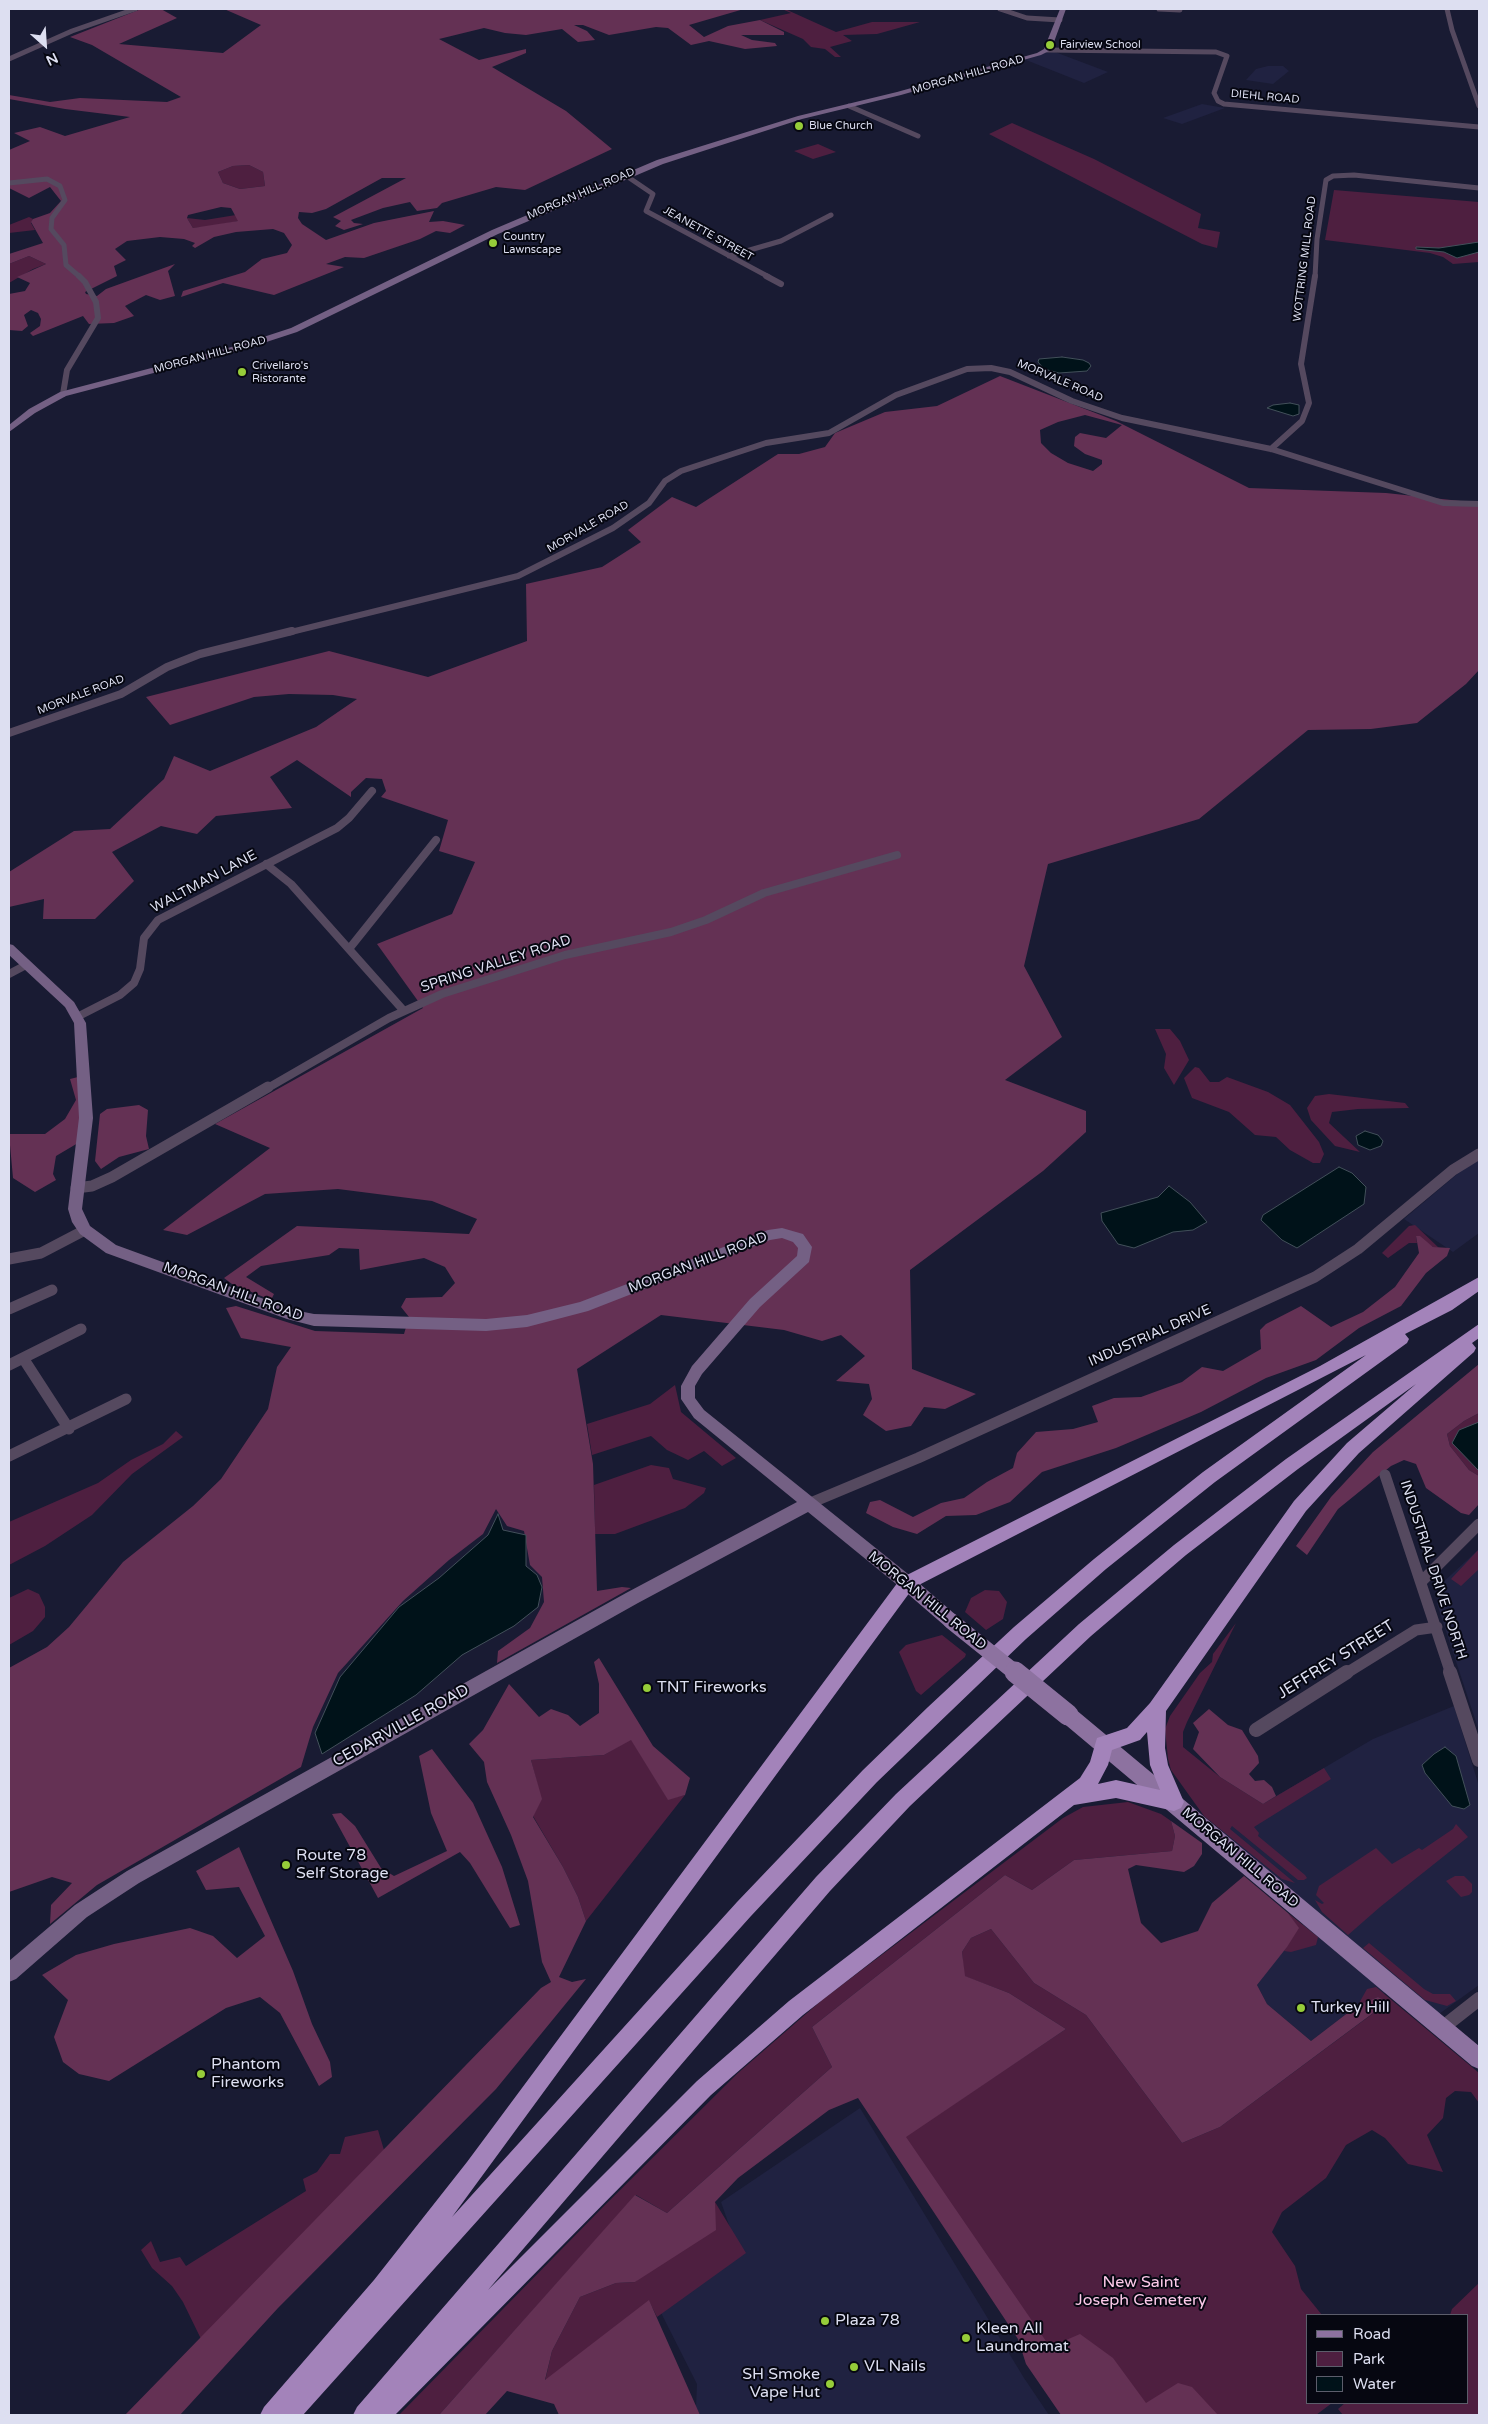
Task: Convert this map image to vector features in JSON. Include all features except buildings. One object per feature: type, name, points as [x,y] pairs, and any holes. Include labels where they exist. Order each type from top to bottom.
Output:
[{"type":"highway","points":[[288,2415],[744,1909],[870,1776],[935,1713],[1027,1627],[1100,1564],[1209,1477],[1479,1283]]},
{"type":"highway","points":[[272,2415],[382,2288],[475,2170],[906,1583],[1326,1370],[1454,1300]]},
{"type":"highway","points":[[364,2415],[823,1884],[903,1800],[1085,1630],[1180,1550],[1292,1464],[1479,1330]]},
{"type":"highway","points":[[379,2415],[697,2095],[746,2051],[803,2002],[1065,1801],[1095,1775],[1104,1744],[1132,1734],[1157,1709],[1300,1506],[1353,1448],[1479,1338]]},
{"type":"highway","points":[[1157,1709],[1155,1737],[1157,1757],[1174,1802]]},
{"type":"highway","points":[[1065,1801],[1079,1795],[1112,1789],[1138,1792],[1174,1802]]},
{"type":"main road","points":[[1047,50],[1063,9]]},
{"type":"main road","name":"MORGAN HILL ROAD","points":[[9,430],[32,411],[63,394],[278,336],[496,232],[660,162],[796,118],[927,87],[1047,50]]},
{"type":"main road","name":"MORGAN HILL ROAD","points":[[9,948],[70,1005],[77,1017],[82,1037],[86,1118],[76,1188],[75,1209],[79,1222],[85,1230],[111,1249],[299,1317],[332,1322],[474,1325],[517,1322],[562,1313],[614,1296],[768,1235],[782,1233],[795,1236],[804,1243],[804,1258],[755,1303],[697,1370],[690,1382],[687,1393],[690,1402],[699,1414],[1104,1744],[1479,2059]]},
{"type":"main road","name":"CEDARVILLE ROAD","points":[[9,1973],[82,1912],[133,1877],[623,1603],[808,1504]]},
{"type":"street","points":[[9,59],[72,31],[135,9]]},
{"type":"street","points":[[1000,9],[1027,18],[1060,20]]},
{"type":"street","points":[[1159,9],[1180,10]]},
{"type":"street","points":[[1447,9],[1452,30],[1477,90],[1479,106]]},
{"type":"street","name":"DIEHL ROAD","points":[[1047,50],[1216,52],[1227,56],[1214,93],[1218,101],[1224,104],[1479,126]]},
{"type":"street","points":[[849,106],[918,136]]},
{"type":"street","name":"JEANETTE STREET","points":[[626,175],[646,187],[653,194],[646,211],[781,284]]},
{"type":"street","name":"WOTTRING MILL ROAD","points":[[1271,449],[1302,422],[1309,403],[1300,364],[1315,278],[1326,180],[1333,176],[1354,175],[1479,188]]},
{"type":"street","points":[[9,183],[47,179],[60,186],[65,200],[52,218],[52,229],[64,245],[66,265],[85,282],[96,302],[98,318],[67,370],[63,394]]},
{"type":"street","points":[[729,256],[781,241],[831,215]]},
{"type":"street","name":"MORVALE ROAD","points":[[9,733],[117,696],[172,664],[200,654],[518,576],[564,554],[620,523],[649,502],[665,482],[681,471],[766,443],[829,432],[896,395],[967,370],[986,368],[1010,372],[1072,401],[1122,418],[1271,449],[1443,503],[1479,504]]},
{"type":"street","name":"WALTMAN LANE","points":[[77,1017],[120,996],[134,983],[140,969],[144,938],[158,920],[344,824],[372,791]]},
{"type":"street","points":[[349,949],[436,840]]},
{"type":"street","name":"SPRING VALLEY ROAD","points":[[76,1188],[89,1186],[109,1178],[404,1011],[451,991],[549,960],[674,931],[706,920],[764,893],[897,855]]},
{"type":"street","points":[[266,864],[291,884],[404,1011]]},
{"type":"street","points":[[9,974],[26,965]]},
{"type":"street","name":"INDUSTRIAL DRIVE","points":[[808,1504],[918,1458],[1315,1277],[1358,1249],[1453,1170],[1479,1154]]},
{"type":"street","points":[[9,1259],[41,1253],[85,1230]]},
{"type":"street","points":[[9,1309],[52,1290]]},
{"type":"street","points":[[9,1364],[81,1329]]},
{"type":"street","points":[[23,1358],[68,1429]]},
{"type":"street","points":[[9,1456],[68,1429],[126,1399]]},
{"type":"street","name":"INDUSTRIAL DRIVE NORTH","points":[[1385,1475],[1422,1581],[1479,1760]]},
{"type":"street","points":[[1422,1581],[1479,1524]]},
{"type":"street","name":"JEFFREY STREET","points":[[1256,1730],[1416,1630],[1437,1627]]},
{"type":"street","points":[[1442,2028],[1479,1999]]},
{"type":"shaded area","points":[[141,9],[161,9],[177,18],[119,44],[223,53],[261,25],[224,9],[744,9],[689,25],[704,37],[728,26],[760,20],[784,32],[784,35],[741,35],[752,40],[775,43],[777,46],[745,49],[709,41],[691,45],[668,28],[656,27],[609,35],[583,25],[574,25],[587,31],[595,40],[578,42],[562,29],[526,35],[484,28],[439,39],[479,60],[526,49],[526,53],[492,67],[566,111],[612,149],[525,190],[496,187],[442,203],[437,208],[417,211],[410,202],[383,208],[351,220],[354,223],[363,224],[344,230],[335,226],[341,221],[333,217],[406,178],[382,178],[326,209],[312,213],[299,212],[298,218],[302,224],[326,240],[374,223],[434,211],[429,222],[443,221],[465,225],[450,233],[436,231],[420,239],[364,258],[345,257],[326,264],[344,267],[274,295],[223,283],[181,297],[183,291],[245,272],[262,259],[287,253],[292,245],[284,233],[273,229],[236,232],[214,237],[195,248],[192,246],[195,243],[184,239],[160,237],[127,241],[115,249],[126,260],[114,266],[117,276],[85,292],[86,294],[97,296],[106,289],[175,264],[168,271],[175,296],[160,300],[146,295],[125,306],[134,316],[114,323],[89,324],[83,316],[33,336],[30,333],[40,326],[41,319],[38,313],[31,310],[24,315],[28,326],[22,331],[9,330],[9,294],[25,291],[30,283],[17,277],[46,264],[29,256],[9,264],[9,254],[43,243],[31,222],[33,219],[50,213],[61,201],[50,187],[29,198],[9,188],[9,150],[30,141],[14,133],[40,127],[65,136],[130,117],[65,109],[9,99],[9,95],[50,102],[80,98],[167,102],[181,97],[92,45],[70,37]],"holes":[[[249,165],[263,172],[265,186],[240,189],[223,183],[218,172],[233,166]],[[221,207],[231,208],[238,221],[193,228],[187,218],[188,215]]]},
{"type":"shaded area","points":[[1047,52],[1055,52],[1108,72],[1084,83],[1026,60]]},
{"type":"shaded area","points":[[1268,66],[1283,66],[1289,71],[1273,84],[1246,80],[1256,69]]},
{"type":"shaded area","points":[[1202,104],[1225,108],[1182,124],[1163,118]]},
{"type":"shaded area","points":[[1000,376],[1116,421],[1249,488],[1386,493],[1479,503],[1479,670],[1466,684],[1417,723],[1371,729],[1308,730],[1199,819],[1048,864],[1024,966],[1062,1037],[1005,1080],[1086,1111],[1086,1132],[1043,1171],[910,1270],[912,1369],[976,1394],[945,1409],[924,1407],[911,1426],[886,1431],[863,1415],[872,1399],[869,1384],[836,1381],[865,1356],[841,1335],[822,1341],[784,1330],[661,1315],[577,1369],[593,1464],[597,1591],[622,1587],[631,1588],[497,1663],[498,1651],[530,1628],[544,1602],[542,1577],[530,1565],[524,1531],[507,1526],[496,1509],[483,1534],[449,1560],[403,1601],[338,1673],[313,1727],[301,1767],[97,1885],[50,1924],[51,1905],[72,1883],[52,1877],[9,1892],[9,1668],[47,1647],[69,1627],[123,1562],[193,1506],[221,1479],[268,1409],[277,1367],[291,1347],[241,1338],[226,1308],[236,1306],[315,1331],[404,1334],[409,1317],[401,1307],[406,1298],[442,1297],[455,1283],[445,1267],[424,1258],[360,1270],[359,1249],[339,1248],[329,1255],[261,1266],[246,1277],[274,1294],[271,1300],[232,1284],[224,1278],[297,1226],[469,1234],[477,1219],[432,1201],[338,1189],[265,1194],[187,1235],[163,1230],[270,1148],[215,1124],[423,1008],[377,944],[452,914],[475,862],[439,851],[448,820],[381,797],[386,791],[382,779],[366,778],[351,792],[351,797],[297,760],[270,777],[292,808],[216,816],[197,834],[161,826],[112,852],[134,881],[95,919],[43,919],[44,899],[9,907],[9,872],[74,831],[110,829],[164,779],[174,756],[210,771],[316,727],[357,699],[333,695],[289,694],[254,697],[170,725],[146,697],[329,651],[428,677],[527,641],[526,584],[602,567],[641,542],[628,530],[672,497],[696,507],[778,454],[799,454],[825,447],[835,433],[885,412],[937,406]],"holes":[[[1085,415],[1122,425],[1106,438],[1080,433],[1075,437],[1074,446],[1085,454],[1102,460],[1102,464],[1093,471],[1068,463],[1051,453],[1041,443],[1040,430],[1058,422]]]},
{"type":"shaded area","points":[[78,1077],[81,1125],[78,1143],[56,1156],[53,1174],[56,1180],[35,1192],[13,1178],[9,1134],[45,1134],[65,1119],[76,1100],[70,1079]]},
{"type":"shaded area","points":[[139,1105],[148,1110],[146,1136],[149,1149],[119,1157],[101,1169],[95,1161],[100,1114],[107,1109]]},
{"type":"shaded area","points":[[1479,1160],[1479,1233],[1453,1252],[1404,1219],[1462,1170]]},
{"type":"shaded area","points":[[1416,1236],[1420,1236],[1433,1247],[1450,1248],[1447,1256],[1426,1273],[1401,1306],[1359,1328],[1316,1360],[1266,1378],[1201,1412],[1116,1448],[1042,1472],[1010,1502],[976,1515],[946,1516],[917,1534],[893,1527],[866,1513],[870,1502],[880,1500],[913,1517],[941,1503],[964,1498],[987,1482],[1013,1468],[1017,1453],[1036,1432],[1073,1429],[1098,1422],[1092,1406],[1114,1398],[1141,1397],[1182,1382],[1202,1367],[1223,1371],[1261,1349],[1260,1330],[1266,1324],[1301,1306],[1331,1327],[1363,1312],[1395,1287],[1419,1253]]},
{"type":"shaded area","points":[[1479,1364],[1479,1413],[1464,1421],[1447,1434],[1450,1446],[1469,1470],[1479,1476],[1479,1504],[1469,1515],[1461,1513],[1426,1488],[1416,1464],[1404,1460],[1391,1466],[1338,1509],[1307,1555],[1296,1546],[1331,1497],[1373,1452]]},
{"type":"shaded area","points":[[1479,1549],[1479,1731],[1437,1604],[1439,1586]]},
{"type":"shaded area","points":[[599,1658],[653,1746],[690,1778],[685,1795],[668,1800],[631,1740],[604,1755],[531,1760],[542,1799],[533,1817],[563,1867],[578,1897],[586,1921],[559,1977],[572,1982],[586,1979],[496,2089],[278,2308],[180,2415],[125,2415],[541,1988],[551,1982],[542,1962],[528,1881],[511,1835],[487,1782],[484,1762],[469,1744],[483,1730],[509,1684],[539,1717],[551,1709],[568,1715],[580,1726],[599,1713],[599,1684],[594,1662]]},
{"type":"shaded area","points":[[1454,1706],[1479,1786],[1479,1985],[1439,2014],[1398,1985],[1378,1997],[1358,2005],[1311,2041],[1267,2004],[1257,1985],[1312,1912],[1217,1831],[1373,1739]]},
{"type":"shaded area","points":[[1209,1709],[1228,1725],[1242,1730],[1258,1756],[1259,1763],[1249,1774],[1255,1781],[1264,1780],[1272,1787],[1276,1796],[1263,1804],[1220,1777],[1193,1749],[1199,1732],[1193,1723]]},
{"type":"shaded area","points":[[432,1749],[473,1803],[502,1867],[520,1925],[510,1928],[470,1863],[460,1852],[378,1898],[332,1814],[341,1813],[355,1826],[381,1868],[394,1876],[447,1851],[431,1813],[419,1756]]},
{"type":"shaded area","points":[[1171,1821],[1202,1843],[1202,1854],[1194,1866],[1184,1872],[1136,1865],[1128,1869],[1141,1923],[1161,1943],[1198,1931],[1212,1903],[1244,1876],[1288,1913],[1299,1928],[1287,1947],[1257,1985],[1267,2004],[1311,2041],[1358,2005],[1378,1997],[1388,2002],[1220,2127],[1182,2143],[1086,2015],[1034,1983],[991,1929],[971,1938],[962,1952],[965,1976],[1009,1993],[1066,2029],[906,2137],[1050,2347],[1080,2334],[1113,2358],[1146,2403],[1178,2383],[1192,2387],[1218,2415],[1061,2415],[1026,2364],[1018,2339],[858,2098],[829,2110],[738,2178],[715,2202],[716,2230],[635,2282],[616,2283],[580,2297],[552,2351],[545,2380],[649,2300],[700,2415],[559,2415],[554,2404],[507,2391],[485,2415],[439,2415],[635,2195],[667,2213],[832,2067],[812,2027],[1005,1875],[1032,1890],[1074,1860],[1172,1851],[1175,1836]]},
{"type":"shaded area","points":[[239,1847],[293,1971],[312,2024],[330,2062],[332,2077],[319,2086],[280,2013],[260,1997],[226,2008],[109,2081],[79,2074],[63,2062],[54,2037],[68,2000],[42,1975],[76,1955],[114,1944],[190,1928],[213,1936],[237,1958],[265,1936],[239,1887],[206,1890],[196,1871]]},
{"type":"shaded area","name":"Plaza 78","points":[[860,2108],[1024,2378],[1049,2415],[700,2415],[696,2407],[697,2384],[652,2295],[735,2242],[721,2202]]},
{"type":"green space","points":[[782,9],[836,32],[872,22],[920,22],[877,34],[843,35],[852,41],[830,47],[841,57],[835,57],[825,49],[811,47],[803,39],[760,20],[791,13]]},
{"type":"green space","points":[[1012,123],[1094,159],[1201,214],[1198,228],[1220,232],[1217,248],[1202,244],[989,134]]},
{"type":"green space","points":[[818,144],[836,152],[813,159],[794,151]]},
{"type":"green space","points":[[249,165],[263,172],[265,186],[240,189],[223,183],[218,172],[233,166]]},
{"type":"green space","points":[[1334,190],[1479,202],[1479,262],[1453,264],[1443,257],[1430,253],[1325,240]]},
{"type":"green space","points":[[236,215],[239,221],[193,228],[187,218],[205,220]]},
{"type":"green space","points":[[29,217],[33,219],[31,223],[35,230],[9,233],[9,225]]},
{"type":"green space","points":[[29,256],[46,264],[9,283],[9,264]]},
{"type":"green space","points":[[1155,1029],[1170,1029],[1180,1041],[1189,1060],[1174,1085],[1164,1068],[1166,1054]]},
{"type":"green space","points":[[1195,1067],[1199,1068],[1210,1082],[1219,1082],[1227,1077],[1268,1092],[1290,1105],[1319,1142],[1324,1154],[1320,1163],[1313,1163],[1290,1150],[1276,1137],[1255,1135],[1229,1112],[1192,1098],[1184,1078]]},
{"type":"green space","points":[[1329,1094],[1405,1103],[1409,1108],[1358,1109],[1332,1112],[1329,1123],[1360,1152],[1335,1146],[1311,1120],[1307,1108],[1315,1096]]},
{"type":"green space","points":[[1415,1225],[1439,1248],[1433,1247],[1416,1236],[1417,1243],[1409,1243],[1388,1258],[1382,1253],[1409,1226]]},
{"type":"green space","points":[[675,1385],[681,1412],[736,1458],[722,1466],[704,1451],[688,1460],[667,1450],[651,1436],[592,1455],[587,1424],[650,1404]]},
{"type":"green space","points":[[1479,1413],[1479,1476],[1469,1470],[1450,1446],[1447,1434],[1464,1421]]},
{"type":"green space","points":[[176,1431],[183,1437],[132,1474],[92,1515],[45,1546],[9,1565],[9,1522],[98,1483],[131,1460],[163,1444]]},
{"type":"green space","points":[[651,1465],[669,1468],[673,1479],[706,1488],[704,1493],[685,1508],[615,1534],[595,1534],[594,1485]]},
{"type":"green space","points":[[1479,1549],[1479,1569],[1461,1586],[1451,1579]]},
{"type":"green space","points":[[28,1589],[39,1594],[45,1607],[45,1617],[33,1631],[9,1645],[9,1598]]},
{"type":"green space","points":[[985,1590],[999,1591],[1007,1602],[1003,1619],[986,1630],[965,1612],[971,1598]]},
{"type":"green space","points":[[1236,1623],[1187,1722],[1183,1732],[1183,1747],[1220,1777],[1263,1804],[1324,1768],[1331,1779],[1254,1827],[1259,1833],[1258,1836],[1305,1875],[1307,1878],[1304,1880],[1298,1880],[1232,1826],[1230,1829],[1295,1883],[1282,1879],[1204,1816],[1171,1770],[1168,1759],[1165,1729],[1170,1716],[1200,1673],[1212,1662],[1213,1654]]},
{"type":"green space","points":[[942,1635],[966,1654],[965,1657],[921,1695],[916,1691],[899,1652],[906,1645]]},
{"type":"green space","points":[[631,1739],[668,1799],[685,1795],[586,1921],[578,1897],[563,1867],[533,1816],[541,1799],[531,1760],[604,1755]]},
{"type":"green space","points":[[1128,1802],[1161,1814],[1171,1821],[1175,1836],[1172,1851],[1074,1860],[1032,1890],[1005,1875],[812,2027],[832,2067],[667,2213],[636,2195],[439,2415],[399,2415],[603,2207],[738,2073],[822,2000],[1063,1818],[1083,1807]]},
{"type":"green space","points":[[1456,1824],[1468,1837],[1348,1935],[1322,1912],[1315,1900],[1322,1904],[1324,1903],[1316,1895],[1319,1886],[1376,1848],[1392,1864],[1419,1848],[1422,1850],[1453,1829]]},
{"type":"green space","points":[[1455,1876],[1464,1876],[1472,1884],[1472,1892],[1469,1895],[1461,1897],[1446,1881]]},
{"type":"green space","points":[[1288,1913],[1318,1937],[1316,1945],[1291,1952],[1284,1951],[1298,1928]]},
{"type":"green space","name":"New Saint Joseph Cemetery","points":[[991,1929],[1034,1983],[1086,2015],[1182,2143],[1220,2127],[1387,2003],[1378,1997],[1358,2005],[1367,1989],[1376,1987],[1479,2073],[1479,2103],[1471,2092],[1455,2091],[1446,2098],[1443,2118],[1427,2135],[1443,2172],[1408,2164],[1385,2138],[1372,2130],[1346,2145],[1326,2178],[1282,2212],[1272,2232],[1295,2266],[1301,2289],[1321,2314],[1306,2314],[1306,2404],[1331,2404],[1316,2415],[1076,2415],[897,2142],[1066,2029],[1009,1993],[964,1976],[962,1952],[971,1938]]},
{"type":"green space","points":[[1369,1943],[1424,1989],[1433,1994],[1450,1994],[1456,2001],[1447,2006],[1425,2000],[1363,1948]]},
{"type":"green space","points":[[378,2130],[384,2150],[201,2339],[183,2302],[172,2286],[152,2268],[141,2250],[151,2241],[160,2262],[180,2257],[186,2266],[306,2191],[303,2179],[317,2172],[330,2154],[340,2154],[345,2137]]},
{"type":"green space","points":[[715,2202],[746,2253],[657,2317],[649,2301],[545,2381],[552,2351],[580,2297],[616,2283],[635,2282]]},
{"type":"green space","points":[[1479,2283],[1479,2415],[1343,2415],[1338,2409],[1344,2404],[1468,2404],[1468,2314],[1450,2314],[1452,2309]]},
{"type":"water","points":[[1479,242],[1479,252],[1457,258],[1444,252],[1416,249],[1416,247],[1439,248]]},
{"type":"water","points":[[1062,357],[1083,360],[1091,366],[1087,371],[1059,373],[1044,369],[1038,362],[1039,359]]},
{"type":"water","points":[[1290,403],[1299,405],[1299,414],[1293,416],[1267,408],[1273,405]]},
{"type":"water","points":[[1365,1131],[1378,1135],[1383,1141],[1381,1146],[1370,1150],[1358,1145],[1356,1136]]},
{"type":"water","points":[[1339,1167],[1352,1173],[1366,1187],[1364,1204],[1297,1248],[1282,1240],[1261,1220],[1263,1215]]},
{"type":"water","points":[[1169,1186],[1190,1202],[1207,1222],[1193,1230],[1173,1232],[1134,1248],[1118,1244],[1102,1221],[1101,1213],[1158,1197]]},
{"type":"water","points":[[1479,1422],[1479,1471],[1452,1443],[1459,1430]]},
{"type":"water","points":[[498,1514],[503,1530],[526,1535],[526,1566],[537,1575],[542,1587],[538,1607],[514,1626],[462,1655],[416,1695],[322,1754],[315,1733],[340,1677],[399,1607],[439,1578],[488,1535]]},
{"type":"water","points":[[1445,1747],[1456,1756],[1470,1805],[1464,1809],[1452,1806],[1425,1773],[1422,1765]]},
{"type":"place","name":"Fairview School","points":[[1050,45]]},
{"type":"place","name":"Blue Church","points":[[799,126]]},
{"type":"place","name":"Country Lawnscape","points":[[493,243]]},
{"type":"place","name":"Crivellaro's Ristorante","points":[[242,372]]},
{"type":"place","name":"TNT Fireworks","points":[[647,1688]]},
{"type":"place","name":"Route 78 Self Storage","points":[[286,1865]]},
{"type":"place","name":"Turkey Hill","points":[[1301,2008]]},
{"type":"place","name":"Phantom Fireworks","points":[[201,2074]]},
{"type":"place","name":"Plaza 78","points":[[825,2321]]},
{"type":"place","name":"Kleen All Laundromat","points":[[966,2338]]},
{"type":"place","name":"VL Nails","points":[[854,2367]]},
{"type":"place","name":"SH Smoke Vape Hut","points":[[830,2384]]}]
